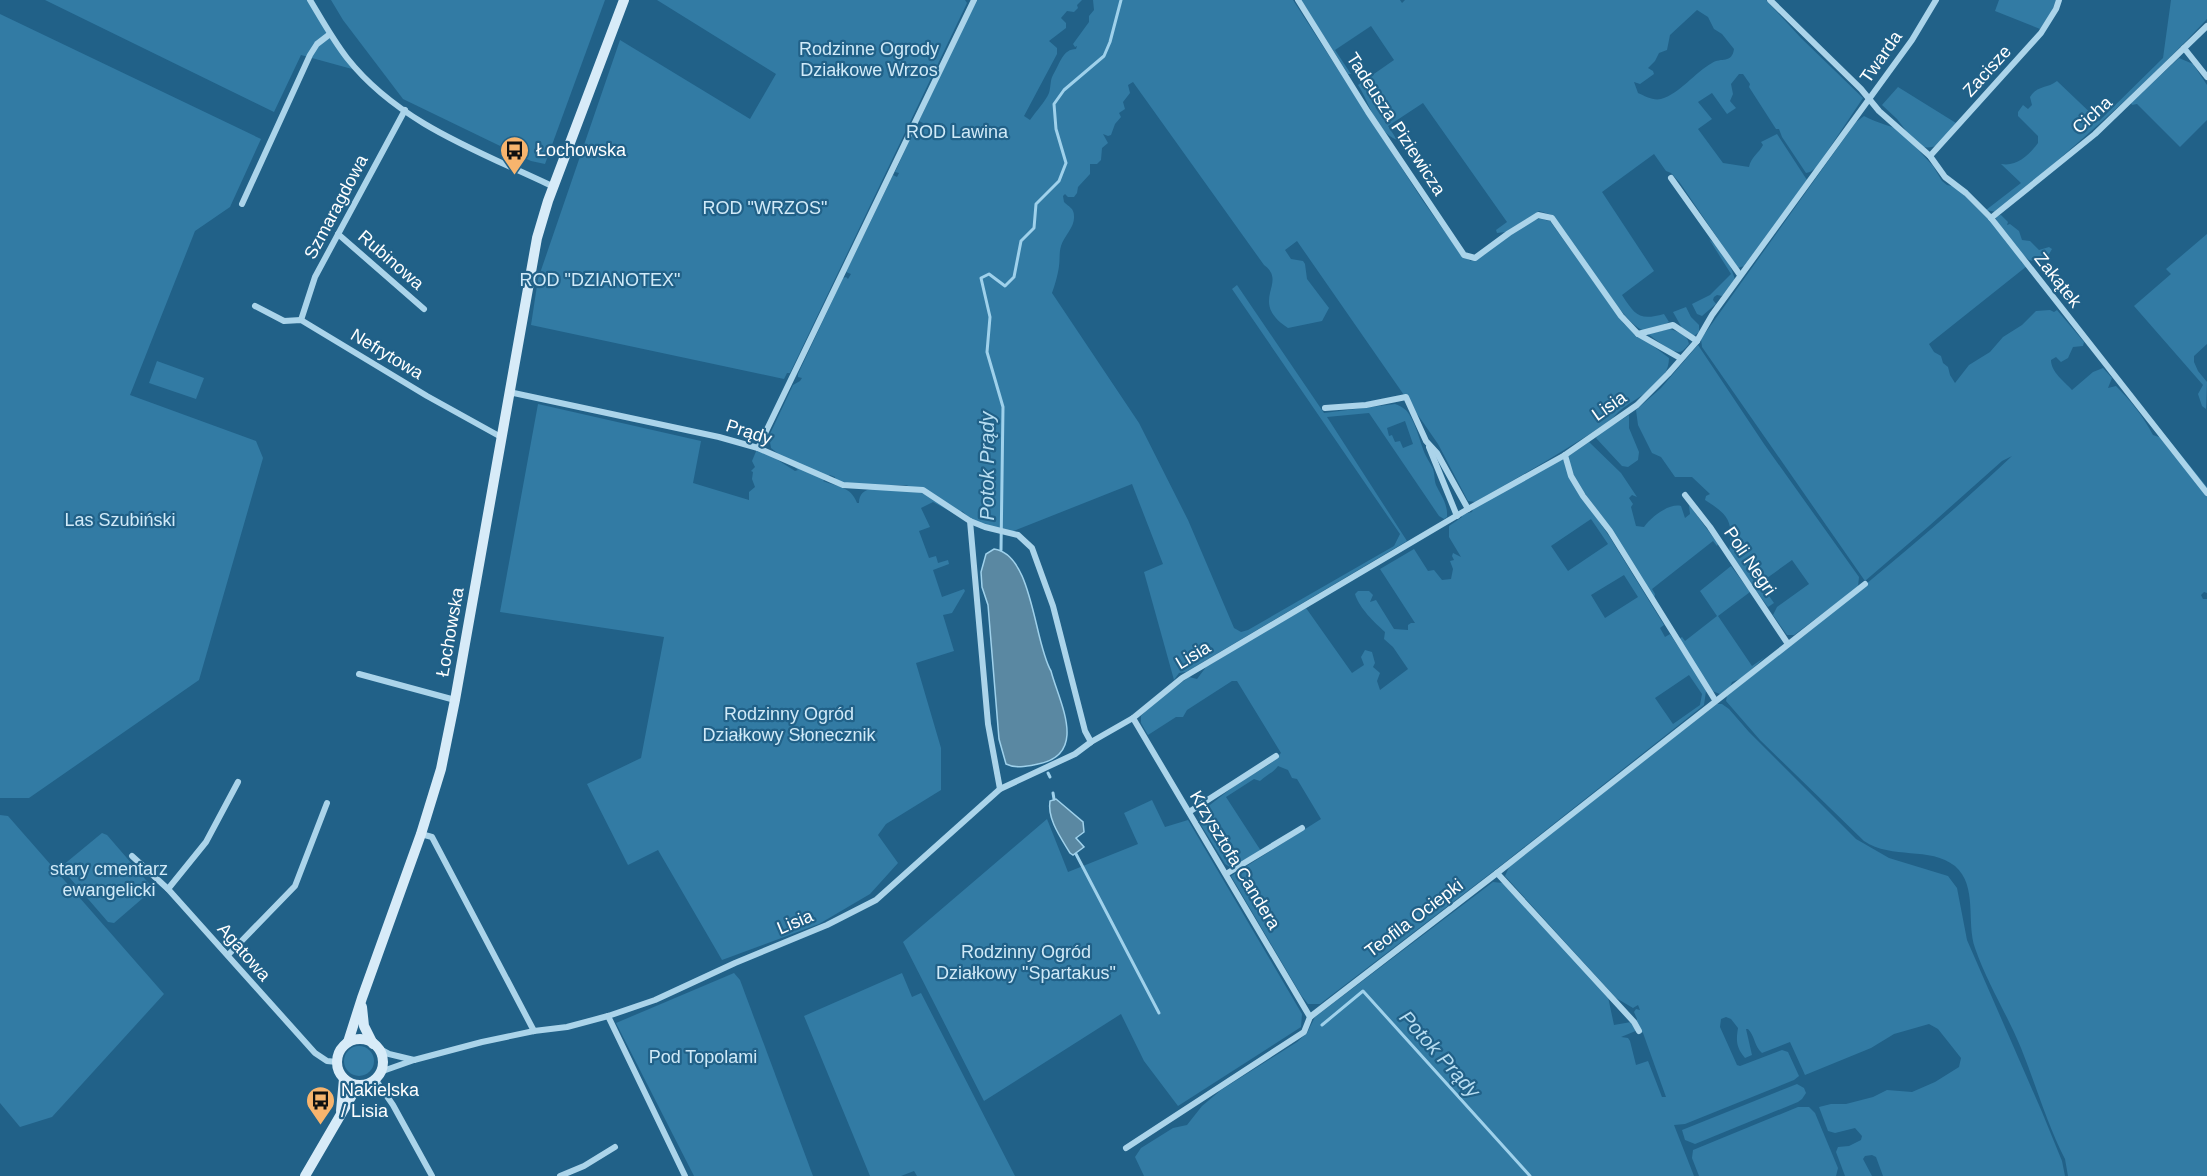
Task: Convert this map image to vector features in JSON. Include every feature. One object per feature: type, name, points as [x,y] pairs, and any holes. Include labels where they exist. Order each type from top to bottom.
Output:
[{"type":"main road","name":"Łochowska","points":[[348,1042],[421,834],[441,769],[537,238],[624,0]]},
{"type":"main road","name":"Łochowska","points":[[362,998],[364,1026],[375,1046]]},
{"type":"main road","points":[[361,1040],[375,1046],[382,1060],[378,1076],[367,1084],[358,1085],[344,1079],[338,1070],[337,1062],[340,1051],[348,1042],[361,1040]]},
{"type":"main road","points":[[340,1118],[344,1079]]},
{"type":"main road","points":[[305,1176],[358,1085]]},
{"type":"street","points":[[310,0],[348,60],[374,86],[405,110],[458,142],[554,187]]},
{"type":"street","points":[[758,448],[974,0]]},
{"type":"street","name":"Tadeusza Piziewicza","points":[[1298,0],[1368,112],[1464,255],[1474,258],[1538,215],[1552,218],[1621,316],[1638,334]]},
{"type":"street","name":"Zakątek","points":[[1770,0],[1869,100],[1930,156],[1945,177],[1966,193],[1991,218],[2207,494]]},
{"type":"street","name":"Twarda","points":[[1869,100],[1912,40],[1936,0]]},
{"type":"street","name":"Zacisze","points":[[1930,156],[2041,33],[2059,0]]},
{"type":"street","name":"Cicha","points":[[1991,218],[2095,134],[2207,26]]},
{"type":"street","points":[[243,204],[310,55],[317,44],[330,34]]},
{"type":"street","points":[[2184,48],[2207,77]]},
{"type":"street","name":"Lisia","points":[[378,1076],[414,1060],[482,1042],[567,1027],[655,1000],[735,963],[827,925],[876,900],[1000,789],[1059,763],[1133,718],[1182,678],[1564,455],[1637,405],[1697,341],[1740,275],[1869,100]]},
{"type":"street","name":"Szmaragdowa","points":[[301,320],[315,277],[405,110]]},
{"type":"street","points":[[1671,178],[1740,275]]},
{"type":"street","name":"Rubinowa","points":[[338,234],[424,309]]},
{"type":"street","name":"Nefrytowa","points":[[255,306],[284,321],[301,320],[427,396],[501,437]]},
{"type":"street","points":[[1638,334],[1673,325],[1697,341]]},
{"type":"street","points":[[1638,334],[1680,358]]},
{"type":"street","name":"Prądy","points":[[509,392],[719,437],[758,448],[843,485],[923,490],[970,521],[1018,536],[1032,548],[1053,606],[1085,731],[1091,742]]},
{"type":"street","points":[[1325,408],[1366,405],[1406,397],[1457,516]]},
{"type":"street","points":[[1426,441],[1437,453],[1468,509]]},
{"type":"street","points":[[1564,455],[1571,476],[1583,496],[1610,531],[1715,700]]},
{"type":"street","name":"Poli Negri","points":[[1685,495],[1710,527],[1788,644]]},
{"type":"street","points":[[970,521],[988,724],[1000,789]]},
{"type":"street","name":"Teofila Ociepki","points":[[1126,1148],[1304,1032],[1310,1017],[1497,873],[1715,700],[1736,687],[1865,584]]},
{"type":"street","points":[[359,674],[455,700]]},
{"type":"street","name":"Krzysztofa Candera","points":[[1133,718],[1310,1017]]},
{"type":"street","points":[[1189,812],[1276,756]]},
{"type":"street","points":[[168,889],[206,842],[238,782]]},
{"type":"street","points":[[228,955],[295,886],[327,803]]},
{"type":"street","points":[[1226,874],[1302,828]]},
{"type":"street","points":[[421,834],[432,837],[534,1031]]},
{"type":"street","name":"Agatowa","points":[[132,856],[168,889],[318,1056],[327,1061],[337,1062]]},
{"type":"street","points":[[1497,873],[1634,1022],[1639,1031]]},
{"type":"street","points":[[608,1016],[685,1176]]},
{"type":"street","points":[[375,1046],[389,1054],[414,1060]]},
{"type":"street","points":[[378,1076],[432,1176]]},
{"type":"street","points":[[560,1176],[615,1147]]},
{"type":"green space","points":[[45,0],[309,0],[352,69],[301,55],[274,112]]},
{"type":"green space","points":[[331,0],[605,0],[545,164],[531,161],[403,99],[343,20]]},
{"type":"green space","points":[[657,0],[965,0],[967,3],[790,373],[787,373],[784,379],[531,325],[538,279],[620,40],[750,119],[776,74]]},
{"type":"green space","points":[[976,0],[1082,0],[1074,12],[1067,11],[1061,18],[1066,23],[1066,28],[1049,41],[1057,48],[1057,54],[1024,116],[1030,120],[1050,91],[1052,77],[1062,58],[1068,51],[1076,49],[1077,46],[1073,44],[1089,22],[1089,16],[1094,10],[1093,0],[1293,0],[1423,201],[1462,256],[1471,261],[1526,224],[1541,219],[1550,221],[1624,324],[1669,358],[1668,366],[1660,381],[1623,408],[1611,420],[1475,502],[1468,501],[1438,444],[1297,241],[1285,250],[1291,259],[1303,261],[1307,279],[1329,308],[1322,321],[1288,328],[1276,318],[1270,309],[1269,301],[1273,279],[1271,272],[1133,82],[1128,85],[1130,93],[1123,102],[1125,109],[1119,113],[1121,117],[1115,124],[1111,135],[1103,134],[1108,143],[1102,148],[1101,160],[1097,164],[1090,164],[1090,174],[1078,187],[1074,197],[1068,197],[1065,194],[1063,196],[1064,202],[1073,211],[1074,220],[1061,246],[1058,272],[1052,293],[1139,423],[1188,520],[1234,628],[1241,632],[1248,630],[1394,546],[1400,534],[1232,289],[1237,285],[1324,413],[1395,404],[1409,414],[1433,469],[1436,485],[1446,505],[1447,517],[1444,519],[1439,516],[1369,413],[1327,417],[1407,541],[1186,672],[1179,673],[1174,680],[1144,572],[1163,564],[1132,484],[1011,532],[981,529],[962,511],[959,515],[955,514],[933,502],[921,508],[930,527],[919,531],[929,558],[936,556],[938,563],[948,560],[949,564],[933,570],[942,597],[964,589],[965,591],[952,613],[943,615],[954,651],[916,663],[941,748],[941,790],[886,824],[878,835],[898,863],[870,894],[819,924],[722,960],[658,850],[628,865],[587,784],[641,758],[664,637],[500,612],[538,404],[701,441],[693,483],[749,500],[749,492],[755,487],[751,471],[755,467],[752,461],[757,449],[767,449],[773,457],[795,471],[798,470],[771,448],[769,436],[793,385],[802,378],[798,377],[798,374],[843,278],[848,279],[851,274],[846,272],[893,175],[897,177],[899,173],[895,172],[916,126],[920,128],[923,123],[919,121]],"holes":[[[1405,421],[1413,444],[1403,448],[1400,441],[1395,442],[1392,435],[1389,436],[1387,428]],[[830,475],[835,477],[836,481],[848,485],[906,485],[943,500],[916,491],[872,489],[862,493],[857,503],[847,490],[823,481]]]},
{"type":"green space","points":[[1301,0],[1400,0],[1402,3],[1405,0],[1766,0],[1801,38],[1863,98],[1816,168],[1806,173],[1779,129],[1776,129],[1749,87],[1750,84],[1743,74],[1739,74],[1731,84],[1733,94],[1730,101],[1736,108],[1727,114],[1712,93],[1698,102],[1712,119],[1698,129],[1723,163],[1749,167],[1751,160],[1763,145],[1761,142],[1777,134],[1807,180],[1744,266],[1738,268],[1680,183],[1666,171],[1654,154],[1602,192],[1654,271],[1622,295],[1638,315],[1649,317],[1664,314],[1669,322],[1653,329],[1643,330],[1623,313],[1552,215],[1539,211],[1506,232],[1497,233],[1496,230],[1507,222],[1423,103],[1388,126],[1397,140],[1383,130],[1358,85],[1394,60],[1371,26],[1335,50],[1351,74],[1348,74]],"holes":[[[1697,10],[1708,17],[1714,29],[1722,34],[1734,49],[1731,57],[1715,61],[1681,88],[1661,99],[1652,99],[1638,93],[1634,82],[1640,84],[1654,74],[1648,68],[1659,53],[1667,50],[1670,35]]]},
{"type":"green space","points":[[1999,0],[2056,0],[2051,13],[2040,29],[1995,11]]},
{"type":"green space","points":[[2171,0],[2207,0],[2207,19],[2131,95],[2078,143],[1996,212],[1986,210],[2021,183],[2001,164],[2017,162],[2027,156],[2038,143],[2038,136],[2018,116],[2023,105],[2028,109],[2032,105],[2030,97],[2033,93],[2057,81],[2099,121],[2163,58]]},
{"type":"green space","name":"Las Szubiński","points":[[0,14],[261,139],[230,207],[195,231],[130,395],[256,441],[263,458],[199,680],[29,798],[0,798]]},
{"type":"green space","points":[[2179,58],[2193,64],[2207,85],[2207,120],[2180,147],[2137,104],[2132,105],[2131,103]]},
{"type":"green space","points":[[1898,87],[1956,123],[1934,146],[1922,147],[1913,144],[1933,166],[1942,181],[1956,187],[1990,221],[1998,224],[1995,216],[2001,215],[2008,222],[2007,225],[2010,224],[2019,231],[2022,240],[2030,241],[2039,250],[2049,247],[2052,249],[2041,263],[2029,260],[2021,253],[2021,262],[2027,266],[1929,344],[1934,352],[1941,356],[1955,383],[1969,365],[1990,352],[2003,337],[2022,325],[2036,311],[2054,312],[2057,310],[2084,342],[2083,346],[2073,347],[2068,358],[2061,362],[2056,357],[2051,360],[2058,376],[2072,390],[2093,372],[2103,368],[2112,378],[2108,388],[2116,386],[2127,397],[2153,435],[2159,437],[2165,435],[2207,487],[2207,593],[2204,592],[2201,595],[2203,599],[2207,599],[2207,1176],[2068,1176],[2065,1159],[2021,1048],[1975,948],[1969,894],[1962,874],[1955,866],[1934,856],[1887,850],[1864,841],[1760,740],[1726,701],[1727,696],[1908,549],[2012,456],[2002,461],[1865,581],[1702,347],[1701,339],[1856,122],[1864,116],[1907,132],[1882,105]]},
{"type":"green space","points":[[2207,234],[2207,344],[2194,356],[2198,371],[2207,382],[2206,409],[2202,406],[2198,394],[2203,385],[2134,306],[2171,274],[2166,269]]},
{"type":"green space","points":[[1709,239],[1725,258],[1735,280],[1722,296],[1714,297],[1716,304],[1702,316],[1697,314],[1692,304],[1710,295],[1731,274]]},
{"type":"green space","points":[[1686,307],[1691,317],[1699,325],[1699,332],[1694,336],[1682,328],[1673,312]]},
{"type":"green space","points":[[1670,329],[1682,334],[1688,341],[1689,344],[1683,351],[1670,349],[1648,334]]},
{"type":"green space","points":[[1698,345],[1764,444],[1859,577],[1858,587],[1794,635],[1787,635],[1773,615],[1777,607],[1809,584],[1792,560],[1760,583],[1774,603],[1768,607],[1729,553],[1730,527],[1725,516],[1705,500],[1710,494],[1692,477],[1675,477],[1661,457],[1652,453],[1638,425],[1636,410],[1661,388]]},
{"type":"green space","points":[[157,361],[204,378],[196,399],[149,383]]},
{"type":"green space","points":[[1629,415],[1629,428],[1639,452],[1638,460],[1628,467],[1622,466],[1596,438]]},
{"type":"green space","points":[[1589,442],[1621,473],[1637,497],[1632,495],[1629,498],[1633,504],[1631,507],[1636,526],[1644,527],[1661,512],[1676,506],[1681,506],[1685,518],[1690,514],[1690,506],[1718,544],[1717,546],[1713,541],[1652,589],[1655,594],[1654,599],[1610,527],[1577,483],[1570,467],[1569,456]]},
{"type":"green space","points":[[1563,459],[1571,481],[1609,536],[1664,625],[1660,628],[1665,637],[1670,634],[1703,684],[1706,691],[1704,705],[1320,1004],[1308,1004],[1231,876],[1321,819],[1297,779],[1292,778],[1288,770],[1278,766],[1260,781],[1254,779],[1226,797],[1261,851],[1230,867],[1225,864],[1201,825],[1199,815],[1209,810],[1206,808],[1238,783],[1270,764],[1281,753],[1237,681],[1232,681],[1187,710],[1183,717],[1176,717],[1148,735],[1141,723],[1141,716],[1150,706],[1189,677],[1197,679],[1206,667],[1306,608],[1352,673],[1364,665],[1361,657],[1365,650],[1372,652],[1375,663],[1373,667],[1380,673],[1377,681],[1380,690],[1408,669],[1393,647],[1384,639],[1385,632],[1364,610],[1355,594],[1358,591],[1369,591],[1373,595],[1370,602],[1376,600],[1394,629],[1408,630],[1408,625],[1415,623],[1380,569],[1414,549],[1428,571],[1434,570],[1442,580],[1451,579],[1453,569],[1450,561],[1454,560],[1453,553],[1461,557],[1449,537],[1449,526],[1462,517],[1460,515],[1472,512],[1475,502]],"holes":[[[1591,519],[1608,544],[1568,571],[1551,546]],[[1624,575],[1638,597],[1605,618],[1591,595]],[[1689,675],[1702,694],[1700,705],[1673,724],[1655,698]]]},
{"type":"green space","points":[[1731,566],[1750,592],[1718,616],[1752,666],[1765,657],[1720,694],[1712,691],[1679,639],[1682,637],[1685,641],[1717,616],[1700,591]]},
{"type":"green space","points":[[1717,704],[1722,704],[1729,709],[1856,839],[1889,858],[1948,876],[1957,888],[1967,940],[2042,1112],[2062,1161],[2065,1176],[1883,1176],[1876,1157],[1872,1155],[1865,1156],[1863,1159],[1872,1176],[1845,1176],[1836,1152],[1838,1147],[1849,1146],[1861,1140],[1862,1136],[1855,1128],[1835,1133],[1828,1131],[1819,1107],[1846,1104],[1873,1097],[1887,1090],[1912,1092],[1935,1082],[1959,1067],[1961,1058],[1938,1029],[1929,1024],[1894,1034],[1871,1048],[1805,1075],[1790,1042],[1762,1053],[1748,1029],[1746,1029],[1752,1055],[1745,1058],[1737,1044],[1738,1028],[1731,1019],[1726,1017],[1721,1019],[1720,1027],[1737,1065],[1740,1066],[1782,1050],[1788,1052],[1799,1076],[1685,1124],[1674,1125],[1694,1176],[1144,1176],[1135,1157],[1141,1148],[1173,1128],[1187,1125],[1202,1106],[1221,1090],[1297,1042],[1307,1033],[1315,1017],[1493,882],[1503,883],[1608,997],[1614,1025],[1631,1022],[1638,1030],[1621,1037],[1628,1038],[1630,1041],[1636,1065],[1648,1061],[1662,1097],[1666,1097],[1643,1033],[1636,1025],[1637,1019],[1634,1012],[1636,1009],[1640,1010],[1638,1005],[1633,1008],[1616,998],[1505,876],[1509,867]]},
{"type":"green space","name":"Rodzinny Ogród Działkowy \"Spartakus\"","points":[[1152,800],[1165,827],[1188,820],[1302,1014],[1301,1027],[1178,1106],[1144,1061],[1121,1014],[984,1101],[903,942],[1047,819],[1068,872],[1138,844],[1124,813]]},
{"type":"green space","points":[[0,815],[8,816],[164,994],[52,1117],[20,1127],[0,1103]]},
{"type":"green space","name":"stary cmentarz ewangelicki","points":[[102,833],[107,835],[152,887],[151,891],[114,923],[108,922],[62,866]]},
{"type":"green space","name":"Pod Topolami","points":[[734,973],[740,980],[813,1176],[694,1176],[616,1023]]},
{"type":"green space","name":"Rodzinny Ogród Działkowy \"Spartakus\"","points":[[902,973],[912,997],[921,993],[1015,1176],[917,1176],[914,1171],[901,1176],[870,1176],[804,1016]]},
{"type":"green space","points":[[359,1046],[370,1050],[374,1061],[370,1072],[359,1076],[348,1072],[344,1061],[348,1050]]},
{"type":"green space","points":[[1797,1084],[1804,1088],[1806,1093],[1798,1102],[1695,1144],[1685,1140],[1682,1130]]},
{"type":"green space","points":[[1798,1107],[1809,1107],[1815,1113],[1838,1168],[1836,1176],[1699,1176],[1692,1158],[1693,1150]]},
{"type":"shaded area","points":[[994,549],[1007,555],[1017,566],[1025,582],[1040,641],[1060,697],[1067,725],[1067,738],[1063,750],[1054,758],[1038,764],[1014,766],[1006,764],[999,739],[988,605],[982,587],[981,572],[986,554]]},
{"type":"shaded area","points":[[1056,799],[1083,822],[1084,832],[1076,838],[1084,847],[1073,855],[1063,841],[1051,815],[1050,801]]},
{"type":"waterway","name":"Potok Prądy","points":[[1001,550],[1003,407],[987,352],[990,317],[981,278],[989,274],[1005,286],[1014,277],[1021,241],[1034,228],[1036,204],[1059,181],[1066,163],[1056,129],[1054,104],[1064,90],[1104,56],[1121,0]]},
{"type":"waterway","name":"Potok Prądy","points":[[1048,773],[1050,777]]},
{"type":"waterway","points":[[1053,793],[1054,799]]},
{"type":"waterway","name":"Potok Prądy","points":[[1076,854],[1159,1013]]},
{"type":"waterway","name":"Potok Prądy","points":[[1322,1025],[1363,991],[1530,1176]]},
{"type":"place","name":"Łochowska","points":[[515,176]]},
{"type":"place","name":"Nakielska / Lisia","points":[[320,1126]]},
{"type":"park label","name":"Rodzinne Ogrody Działkowe Wrzos","points":[[869,59]]},
{"type":"park label","name":"ROD Lawina","points":[[957,132]]},
{"type":"park label","name":"ROD \"WRZOS\"","points":[[765,208]]},
{"type":"park label","name":"ROD \"DZIANOTEX\"","points":[[600,280]]},
{"type":"park label","name":"Rodzinny Ogród Działkowy Słonecznik","points":[[789,724]]}]
